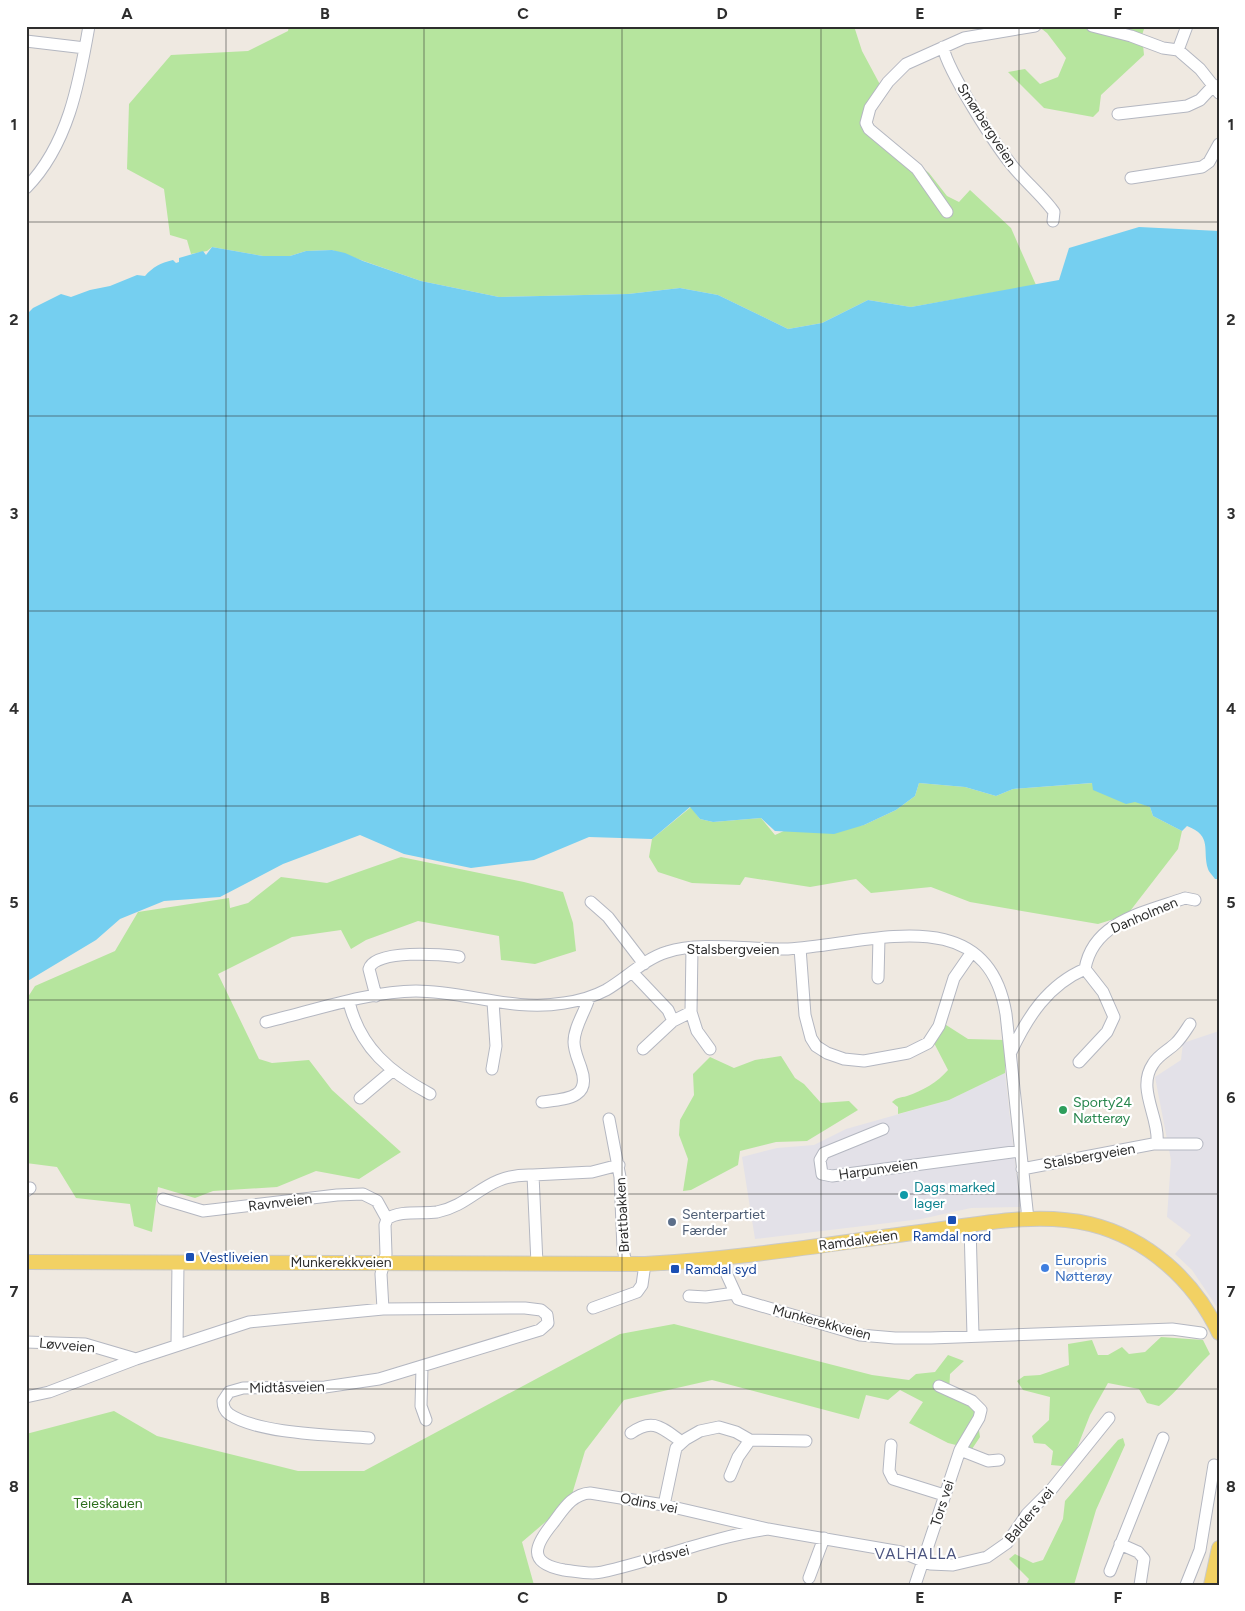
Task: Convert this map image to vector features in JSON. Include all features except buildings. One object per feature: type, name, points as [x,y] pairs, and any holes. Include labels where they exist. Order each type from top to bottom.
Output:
[{"type":"main road","name":"Ramdalveien","points":[[626,1264],[723,1258],[1028,1219],[1081,1223],[1125,1237],[1145,1248],[1176,1272],[1208,1312],[1219,1333]]},
{"type":"main road","name":"Munkerekkveien","points":[[26,1262],[626,1264]]},
{"type":"main road","points":[[1211,1585],[1219,1548]]},
{"type":"street","points":[[27,185],[45,166],[66,124],[89,26]]},
{"type":"street","points":[[947,212],[917,169],[875,136],[866,123],[866,115],[879,92],[899,69],[943,47],[974,36],[997,34],[1035,26]]},
{"type":"street","points":[[1092,26],[1131,36],[1163,48],[1178,50],[1200,69],[1216,89],[1187,106],[1118,114]]},
{"type":"street","points":[[1178,50],[1187,26]]},
{"type":"street","points":[[26,41],[85,48]]},
{"type":"street","name":"Smørbergveien","points":[[943,47],[948,61],[964,90],[1007,160],[1051,208],[1054,212],[1053,221]]},
{"type":"street","points":[[1131,178],[1202,167],[1209,162],[1219,144]]},
{"type":"street","name":"Danholmen","points":[[1084,969],[1099,939],[1110,927],[1185,898],[1195,900]]},
{"type":"street","points":[[591,902],[608,916],[644,964]]},
{"type":"street","name":"Stalsbergveien","points":[[266,1022],[376,996],[416,991],[443,993],[516,1006],[547,1005],[589,998],[665,952],[692,948],[800,948],[918,934],[937,936],[955,942],[972,952],[989,967],[1001,989],[1011,1053],[1028,1219]]},
{"type":"street","points":[[878,978],[879,938]]},
{"type":"street","points":[[692,948],[691,1012],[697,1031],[710,1049]]},
{"type":"street","points":[[800,948],[804,1015],[811,1038],[816,1046],[827,1054],[844,1059],[864,1061],[908,1053],[928,1043],[939,1026],[954,978],[972,952]]},
{"type":"street","points":[[376,996],[369,969],[374,963],[407,953],[460,957]]},
{"type":"street","points":[[1011,1053],[1033,1010],[1047,994],[1071,975],[1084,969],[1103,992],[1114,1017],[1107,1032],[1079,1062]]},
{"type":"street","points":[[632,972],[668,1010],[673,1021]]},
{"type":"street","points":[[542,1102],[574,1096],[583,1087],[585,1080],[576,1054],[574,1038],[589,998]]},
{"type":"street","points":[[349,1002],[361,1036],[392,1071],[430,1094]]},
{"type":"street","points":[[492,1068],[496,1046],[493,1002]]},
{"type":"street","points":[[643,1049],[673,1021],[691,1012]]},
{"type":"street","points":[[1157,1144],[1156,1127],[1146,1092],[1150,1071],[1154,1062],[1176,1043],[1190,1024]]},
{"type":"street","points":[[360,1098],[392,1071]]},
{"type":"street","name":"Brattbakken","points":[[609,1119],[618,1165],[626,1264]]},
{"type":"street","name":"Harpunveien","points":[[883,1129],[824,1153],[820,1160],[822,1174],[832,1176],[1020,1151]]},
{"type":"street","name":"Stalsbergveien","points":[[1022,1169],[1157,1144],[1197,1144]]},
{"type":"street","points":[[26,1398],[48,1392],[177,1345],[258,1320],[383,1309],[381,1274],[384,1262],[385,1225],[387,1219],[397,1215],[443,1210],[502,1178],[592,1172],[618,1165]]},
{"type":"street","points":[[533,1175],[537,1264]]},
{"type":"street","name":"Ravnveien","points":[[162,1199],[203,1211],[337,1195],[363,1194],[377,1201],[387,1219]]},
{"type":"street","points":[[970,1226],[973,1335]]},
{"type":"street","points":[[689,1296],[713,1297],[735,1293],[727,1275],[723,1258]]},
{"type":"street","points":[[177,1345],[178,1263]]},
{"type":"street","points":[[593,1308],[637,1292],[642,1285],[646,1264]]},
{"type":"street","name":"Munkerekkveien","points":[[735,1293],[742,1300],[860,1334],[910,1338],[1172,1329],[1201,1333]]},
{"type":"street","name":"Midtåsveien","points":[[369,1438],[257,1424],[230,1414],[225,1410],[223,1401],[228,1392],[237,1389],[348,1385],[379,1379],[540,1330],[545,1327],[548,1317],[541,1310],[525,1308],[383,1309]]},
{"type":"street","name":"Løvveien","points":[[26,1342],[85,1344],[136,1359]]},
{"type":"street","points":[[422,1367],[421,1406],[426,1420]]},
{"type":"street","name":"Tors vei","points":[[915,1585],[960,1450],[979,1418],[981,1410],[972,1402],[939,1386]]},
{"type":"street","name":"Balders vei","points":[[923,1561],[930,1564],[954,1565],[987,1557],[999,1549],[1013,1536],[1027,1514],[1051,1490],[1109,1418]]},
{"type":"street","points":[[630,1433],[644,1425],[657,1425],[682,1442]]},
{"type":"street","points":[[664,1505],[674,1456],[682,1442],[700,1431],[719,1427],[736,1432],[750,1440],[806,1441]]},
{"type":"street","points":[[1110,1571],[1163,1438]]},
{"type":"street","points":[[730,1476],[738,1457],[750,1440]]},
{"type":"street","points":[[891,1445],[890,1471],[893,1479],[944,1495]]},
{"type":"street","points":[[960,1450],[988,1461],[999,1460]]},
{"type":"street","points":[[1186,1585],[1200,1550],[1214,1465]]},
{"type":"street","name":"Odins vei","points":[[564,1570],[543,1561],[537,1554],[537,1545],[576,1497],[590,1493],[664,1505],[768,1529],[901,1552],[923,1561]]},
{"type":"street","name":"Urdsvei","points":[[564,1570],[600,1573],[768,1529]]},
{"type":"street","points":[[809,1578],[824,1538]]},
{"type":"street","points":[[1120,1544],[1138,1552],[1144,1559],[1140,1584],[1144,1585]]},
{"type":"street","points":[[598,1585],[600,1573]]},
{"type":"shaded area","points":[[1219,1031],[1219,1310],[1192,1270],[1175,1254],[1191,1235],[1167,1217],[1171,1160],[1155,1077],[1181,1060],[1183,1043]]},
{"type":"shaded area","points":[[1005,1073],[1020,1207],[971,1208],[921,1219],[755,1239],[742,1157],[777,1148],[814,1145],[846,1129],[949,1100]]},
{"type":"green space","points":[[289,26],[854,26],[862,51],[884,92],[872,109],[870,124],[929,173],[947,196],[959,202],[970,190],[1011,228],[1036,285],[911,307],[868,300],[822,323],[788,329],[718,295],[680,288],[628,294],[499,297],[421,281],[332,250],[306,251],[290,256],[263,256],[212,247],[207,251],[191,254],[187,240],[170,235],[164,189],[127,169],[129,104],[171,55],[248,51],[288,31]]},
{"type":"green space","points":[[1038,26],[1145,26],[1142,35],[1144,55],[1101,95],[1099,111],[1093,117],[1044,108],[1008,72],[1025,69],[1040,84],[1058,77],[1066,58],[1047,33]]},
{"type":"green space","points":[[919,783],[965,787],[996,796],[1013,789],[1093,783],[1150,807],[1153,816],[1182,831],[1178,849],[1127,915],[1098,924],[970,902],[931,887],[871,893],[856,879],[810,887],[745,877],[740,885],[692,883],[658,872],[649,857],[652,839],[691,807],[700,819],[713,822],[761,818],[775,835],[786,830],[812,832],[864,825],[896,810],[915,796]]},
{"type":"green space","points":[[401,857],[524,882],[563,892],[573,923],[576,951],[535,964],[501,960],[499,936],[418,921],[366,940],[351,949],[341,930],[292,937],[218,974],[259,1059],[272,1063],[309,1060],[332,1090],[401,1152],[359,1179],[316,1171],[277,1187],[213,1191],[195,1198],[158,1187],[152,1232],[134,1226],[130,1204],[76,1198],[57,1167],[26,1163],[26,1000],[35,986],[115,951],[138,912],[229,898],[230,908],[248,903],[281,877],[327,883]]},
{"type":"green space","points":[[943,1023],[968,1039],[1005,1040],[1005,1073],[949,1100],[898,1114],[898,1107],[892,1102],[894,1100],[924,1089],[948,1070],[934,1043]]},
{"type":"green space","points":[[781,1056],[795,1078],[804,1084],[821,1103],[849,1101],[858,1110],[807,1141],[776,1142],[740,1151],[738,1165],[691,1190],[683,1191],[688,1159],[679,1135],[680,1120],[694,1095],[693,1074],[710,1057],[734,1068],[755,1060]]},
{"type":"green space","name":"Teieskauen","points":[[674,1324],[872,1375],[909,1380],[916,1374],[935,1372],[948,1355],[964,1361],[950,1374],[949,1394],[985,1414],[978,1424],[980,1437],[972,1449],[948,1443],[909,1423],[923,1402],[900,1390],[888,1400],[866,1395],[859,1419],[712,1380],[624,1400],[585,1451],[570,1501],[522,1542],[534,1585],[26,1585],[26,1434],[114,1411],[157,1436],[298,1471],[364,1471],[620,1334]]},
{"type":"green space","points":[[1161,1337],[1203,1340],[1210,1354],[1159,1406],[1147,1403],[1139,1389],[1108,1383],[1090,1415],[1077,1448],[1062,1466],[1051,1465],[1053,1451],[1045,1444],[1034,1443],[1032,1436],[1049,1420],[1050,1397],[1023,1390],[1017,1381],[1024,1376],[1040,1375],[1069,1365],[1068,1344],[1092,1340],[1098,1355],[1108,1355],[1122,1347],[1129,1354],[1145,1352]]},
{"type":"green space","points":[[1123,1438],[1125,1445],[1096,1510],[1074,1585],[1026,1585],[1029,1579],[1009,1559],[1015,1554],[1033,1563],[1043,1560],[1063,1519],[1065,1501],[1118,1440]]},
{"type":"water","points":[[1139,227],[1219,231],[1219,879],[1215,879],[1209,870],[1206,862],[1205,844],[1200,834],[1195,830],[1187,826],[1182,831],[1153,816],[1150,807],[1135,802],[1126,804],[1093,790],[1092,783],[1013,789],[996,796],[965,787],[919,783],[915,796],[896,810],[864,825],[834,834],[775,831],[761,818],[713,822],[700,819],[690,807],[652,839],[589,837],[534,860],[471,868],[404,854],[360,835],[283,864],[220,897],[164,901],[120,919],[96,940],[26,982],[26,315],[33,308],[61,294],[71,297],[90,290],[110,286],[137,275],[145,276],[164,262],[173,260],[176,263],[179,262],[179,258],[203,251],[206,255],[212,247],[263,256],[290,256],[306,251],[332,250],[421,281],[499,297],[628,294],[680,288],[718,295],[788,329],[822,323],[868,300],[911,307],[1059,280],[1069,248]]},
{"type":"place","name":"Sporty24 Nøtterøy","points":[[1063,1110]]},
{"type":"place","name":"Dags marked lager","points":[[904,1195]]},
{"type":"place","name":"Ramdal nord","points":[[952,1220]]},
{"type":"place","name":"Senterpartiet Færder","points":[[672,1222]]},
{"type":"place","name":"Vestliveien","points":[[190,1257]]},
{"type":"place","name":"Europris Nøtterøy","points":[[1045,1268]]},
{"type":"place","name":"Ramdal syd","points":[[675,1269]]},
{"type":"district","name":"VALHALLA","points":[[916,1554]]}]
